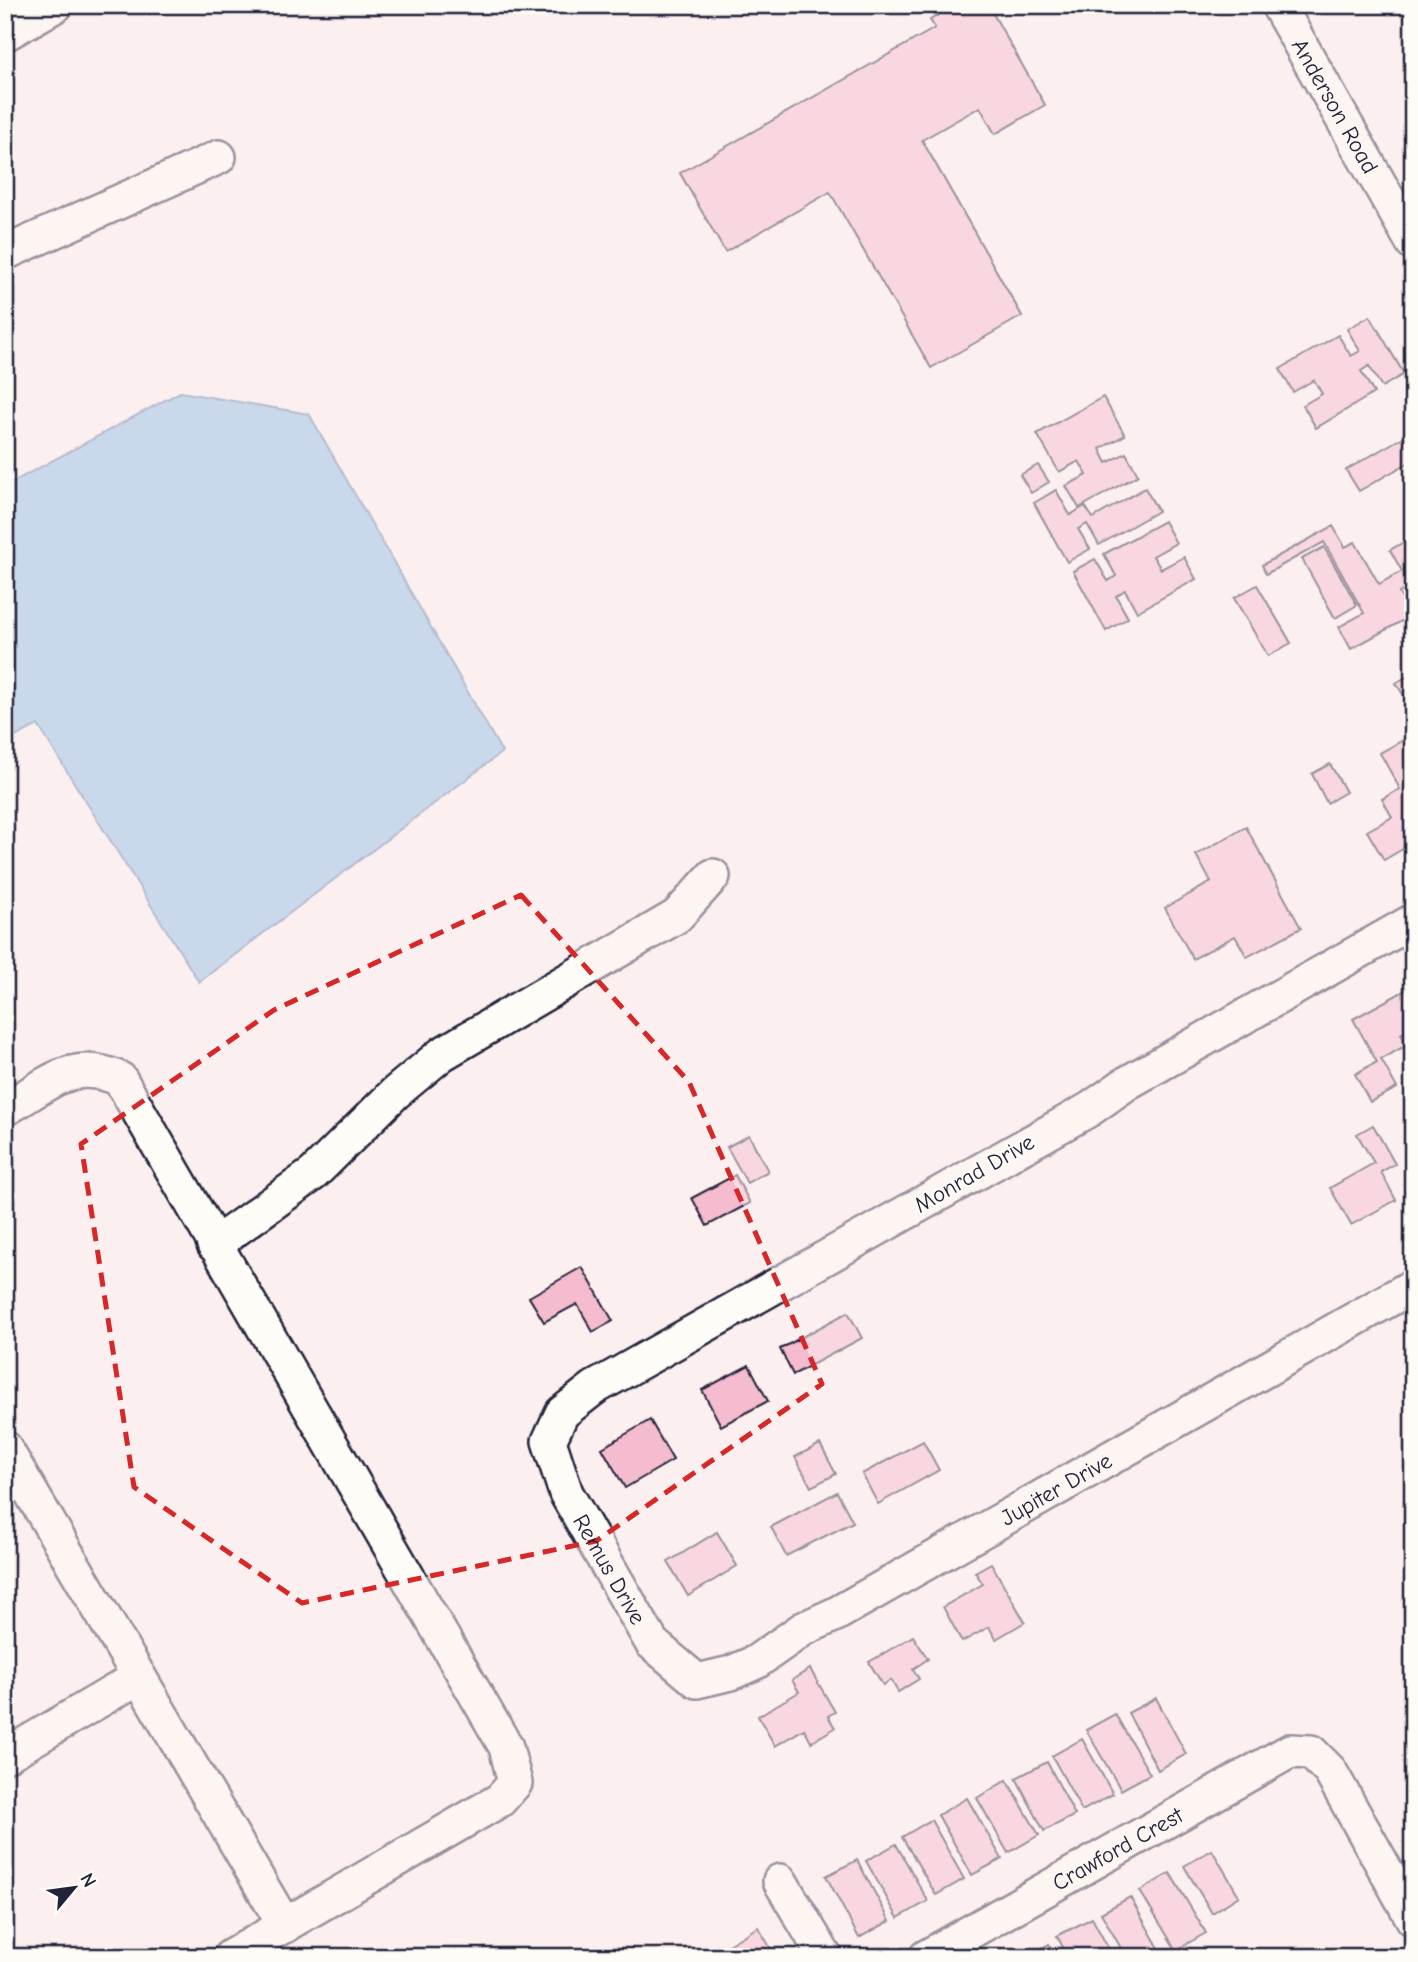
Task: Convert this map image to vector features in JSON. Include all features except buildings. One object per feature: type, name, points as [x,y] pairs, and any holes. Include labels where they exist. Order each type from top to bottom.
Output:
[{"type":"street","points":[[5,34],[56,5]]},
{"type":"street","name":"Anderson Road","points":[[1278,5],[1413,243]]},
{"type":"street","points":[[5,253],[219,157]]},
{"type":"street","points":[[214,1245],[313,1174],[395,1093],[442,1054],[677,916],[713,876]]},
{"type":"street","name":"Monrad Drive","points":[[550,1439],[562,1413],[594,1388],[1090,1109],[1127,1083],[1413,922]]},
{"type":"street","points":[[5,1108],[72,1070],[97,1069],[120,1079],[506,1747],[515,1783],[500,1800],[230,1957]]},
{"type":"street","name":"Jupiter Drive","points":[[697,1681],[731,1673],[756,1662],[803,1629],[836,1614],[1413,1286]]},
{"type":"street","name":"Remus Drive","points":[[550,1439],[566,1493],[652,1643],[697,1681]]},
{"type":"street","points":[[5,1448],[285,1926]]},
{"type":"street","points":[[5,1756],[139,1677]]},
{"type":"street","name":"Crawford Crest","points":[[926,1957],[1290,1751],[1311,1752],[1329,1771],[1413,1919]]},
{"type":"street","points":[[780,1881],[825,1957]]},
{"type":"highlighted area","points":[[521,895],[689,1082],[822,1384],[596,1541],[302,1603],[134,1487],[81,1144],[274,1010]]},
{"type":"water","points":[[180,392],[309,414],[502,752],[199,982],[38,725],[5,742],[5,486]]}]
